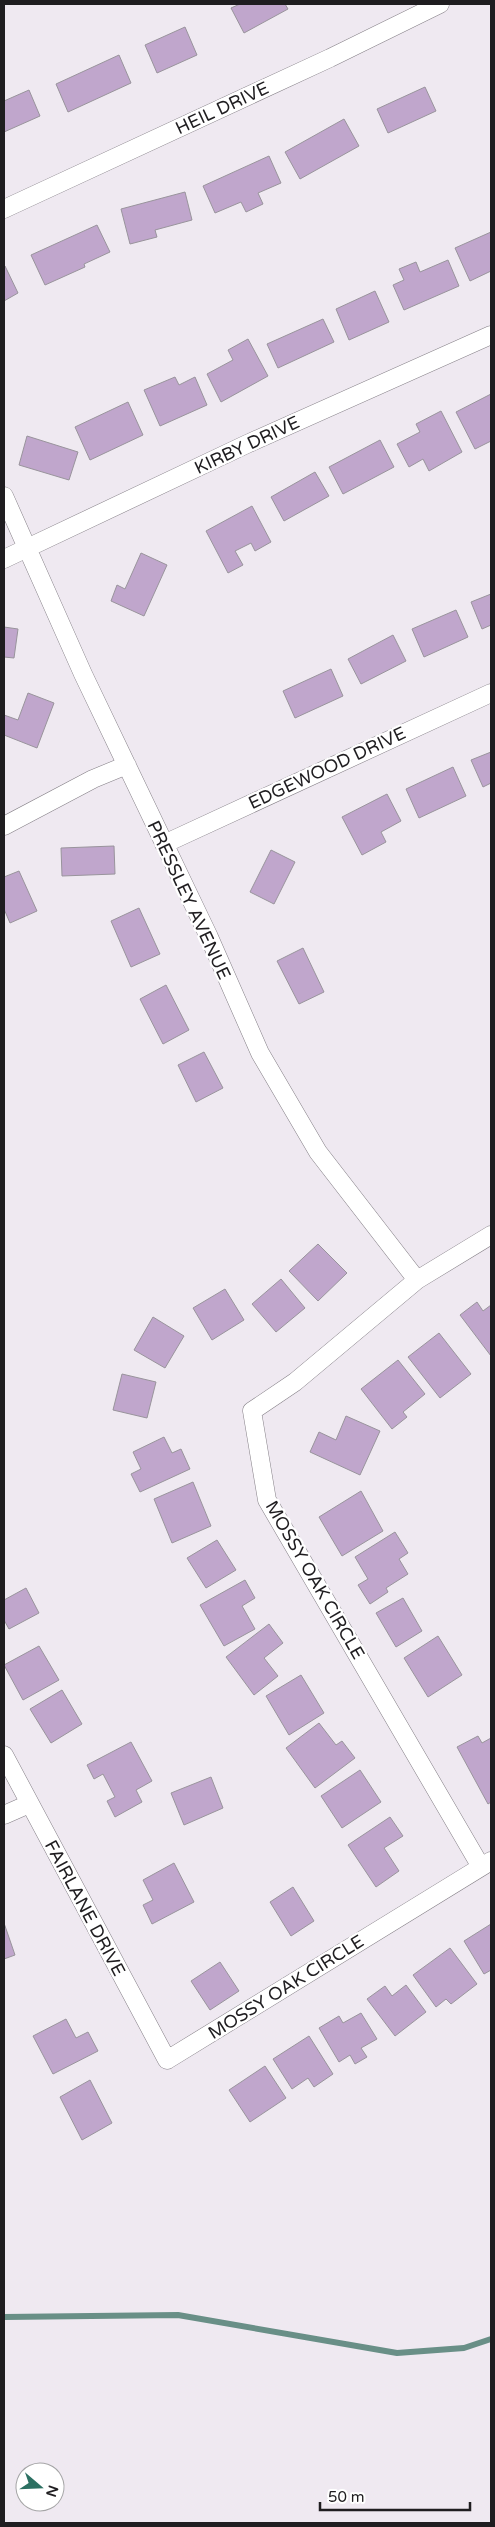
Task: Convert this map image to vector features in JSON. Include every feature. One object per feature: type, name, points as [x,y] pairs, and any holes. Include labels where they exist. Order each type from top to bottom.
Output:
[{"type":"street","name":"HEIL DRIVE","points":[[4,209],[330,58],[440,4]]},
{"type":"street","name":"KIRBY DRIVE","points":[[4,559],[247,444],[491,334]]},
{"type":"street","name":"PRESSLEY AVENUE","points":[[4,496],[126,765],[209,937],[260,1053],[318,1152],[417,1280]]},
{"type":"street","name":"EDGEWOOD DRIVE","points":[[164,844],[491,693]]},
{"type":"street","points":[[4,826],[93,778],[126,765]]},
{"type":"street","name":"MOSSY OAK CIRCLE","points":[[167,2060],[486,1864],[267,1500],[252,1411],[296,1382],[417,1280],[491,1234]]},
{"type":"street","name":"FAIRLANE DRIVE","points":[[4,1756],[167,2060]]},
{"type":"street","points":[[4,1815],[29,1804]]},
{"type":"building","points":[[240,4],[285,4],[288,9],[244,33],[231,8]]},
{"type":"building","points":[[185,27],[197,55],[157,73],[145,45]]},
{"type":"building","points":[[119,55],[131,83],[68,112],[56,84]]},
{"type":"building","points":[[425,87],[436,111],[388,133],[377,109]]},
{"type":"building","points":[[29,90],[40,116],[4,132],[4,101]]},
{"type":"building","points":[[344,119],[359,146],[300,179],[285,152]]},
{"type":"building","points":[[269,156],[281,183],[258,193],[263,204],[246,212],[241,202],[215,213],[203,186]]},
{"type":"building","points":[[185,192],[192,220],[155,230],[157,237],[130,244],[121,209]]},
{"type":"building","points":[[97,225],[110,252],[84,264],[85,267],[45,285],[31,255]]},
{"type":"building","points":[[491,232],[491,271],[470,281],[455,248]]},
{"type":"building","points":[[448,260],[459,286],[404,310],[393,285],[404,280],[399,269],[416,262],[420,272]]},
{"type":"building","points":[[4,267],[18,293],[4,301]]},
{"type":"building","points":[[375,291],[389,322],[349,340],[336,309]]},
{"type":"building","points":[[323,319],[334,342],[278,368],[267,344]]},
{"type":"building","points":[[248,339],[268,376],[221,402],[207,374],[233,360],[228,350]]},
{"type":"building","points":[[175,377],[179,385],[195,377],[207,405],[160,426],[144,390]]},
{"type":"building","points":[[491,394],[491,441],[475,449],[456,412]]},
{"type":"building","points":[[128,402],[143,435],[90,460],[75,427]]},
{"type":"building","points":[[441,411],[462,452],[429,471],[423,459],[409,467],[397,444],[420,432],[416,424]]},
{"type":"building","points":[[27,436],[78,452],[69,480],[19,465]]},
{"type":"building","points":[[380,440],[394,467],[343,494],[329,467]]},
{"type":"building","points":[[315,472],[329,496],[284,521],[271,497]]},
{"type":"building","points":[[252,506],[271,542],[255,551],[251,543],[235,551],[243,565],[228,573],[206,531]]},
{"type":"building","points":[[141,553],[167,565],[144,616],[111,601],[117,585],[125,589]]},
{"type":"building","points":[[491,594],[491,625],[482,629],[471,602]]},
{"type":"building","points":[[456,610],[468,637],[424,657],[412,629]]},
{"type":"building","points":[[4,627],[18,629],[14,658],[4,657]]},
{"type":"building","points":[[393,635],[406,661],[361,684],[348,659]]},
{"type":"building","points":[[331,669],[343,696],[295,718],[283,691]]},
{"type":"building","points":[[28,693],[54,703],[37,748],[4,735],[4,715],[18,720]]},
{"type":"building","points":[[491,752],[491,783],[483,787],[471,760]]},
{"type":"building","points":[[453,767],[466,796],[419,818],[406,789]]},
{"type":"building","points":[[387,794],[401,821],[381,832],[386,842],[362,855],[342,817]]},
{"type":"building","points":[[114,846],[115,874],[62,876],[61,848]]},
{"type":"building","points":[[271,850],[295,862],[274,904],[250,892]]},
{"type":"building","points":[[19,871],[37,911],[10,923],[4,909],[4,877]]},
{"type":"building","points":[[139,908],[160,954],[131,967],[111,921]]},
{"type":"building","points":[[303,948],[324,992],[299,1004],[277,961]]},
{"type":"building","points":[[166,985],[189,1030],[163,1044],[140,999]]},
{"type":"building","points":[[204,1052],[223,1088],[196,1102],[178,1065]]},
{"type":"building","points":[[318,1244],[347,1273],[318,1301],[289,1271]]},
{"type":"building","points":[[281,1279],[305,1308],[276,1332],[252,1304]]},
{"type":"building","points":[[225,1289],[244,1320],[212,1340],[193,1308]]},
{"type":"building","points":[[477,1302],[483,1311],[491,1305],[491,1356],[460,1315]]},
{"type":"building","points":[[153,1317],[184,1336],[165,1368],[134,1350]]},
{"type":"building","points":[[439,1333],[471,1374],[440,1398],[408,1357]]},
{"type":"building","points":[[398,1360],[425,1394],[403,1412],[407,1417],[392,1429],[361,1389]]},
{"type":"building","points":[[122,1374],[156,1382],[147,1418],[113,1410]]},
{"type":"building","points":[[346,1416],[380,1431],[360,1475],[310,1452],[319,1432],[336,1440]]},
{"type":"building","points":[[164,1437],[172,1453],[181,1449],[190,1469],[140,1492],[131,1474],[141,1469],[133,1452]]},
{"type":"building","points":[[193,1482],[211,1526],[172,1543],[154,1499]]},
{"type":"building","points":[[361,1491],[383,1531],[342,1556],[319,1517]]},
{"type":"building","points":[[395,1532],[408,1553],[399,1559],[408,1574],[386,1588],[388,1592],[370,1604],[358,1585],[368,1579],[355,1557]]},
{"type":"building","points":[[217,1540],[236,1570],[206,1588],[187,1558]]},
{"type":"building","points":[[245,1580],[255,1598],[242,1606],[255,1629],[224,1646],[200,1605]]},
{"type":"building","points":[[26,1588],[39,1613],[9,1629],[4,1620],[4,1600]]},
{"type":"building","points":[[403,1598],[422,1631],[396,1647],[376,1613]]},
{"type":"building","points":[[269,1624],[283,1643],[264,1658],[278,1676],[254,1695],[226,1657]]},
{"type":"building","points":[[438,1636],[462,1675],[428,1697],[404,1658]]},
{"type":"building","points":[[39,1646],[59,1680],[23,1700],[4,1665]]},
{"type":"building","points":[[301,1675],[324,1713],[289,1735],[266,1696]]},
{"type":"building","points":[[62,1690],[82,1724],[51,1743],[30,1709]]},
{"type":"building","points":[[319,1723],[336,1745],[342,1741],[355,1758],[315,1788],[286,1748]]},
{"type":"building","points":[[478,1736],[482,1743],[491,1738],[491,1802],[488,1804],[457,1747]]},
{"type":"building","points":[[131,1742],[152,1781],[136,1790],[142,1802],[115,1817],[107,1801],[115,1797],[103,1774],[94,1779],[87,1765]]},
{"type":"building","points":[[360,1770],[381,1802],[342,1828],[321,1796]]},
{"type":"building","points":[[211,1777],[223,1808],[184,1825],[171,1793]]},
{"type":"building","points":[[390,1817],[403,1836],[384,1848],[399,1871],[376,1887],[348,1845]]},
{"type":"building","points":[[174,1863],[194,1902],[152,1924],[143,1905],[153,1900],[143,1880]]},
{"type":"building","points":[[293,1887],[314,1921],[291,1936],[270,1902]]},
{"type":"building","points":[[4,1923],[15,1955],[4,1959]]},
{"type":"building","points":[[491,1924],[491,1970],[484,1974],[464,1941]]},
{"type":"building","points":[[450,1948],[477,1984],[451,2004],[446,1999],[436,2007],[413,1975]]},
{"type":"building","points":[[220,1962],[239,1991],[210,2010],[191,1981]]},
{"type":"building","points":[[406,1985],[426,2012],[395,2036],[367,1999],[385,1986],[392,1996]]},
{"type":"building","points":[[361,2013],[377,2039],[361,2048],[367,2057],[355,2064],[350,2055],[339,2062],[319,2028],[339,2016],[343,2023]]},
{"type":"building","points":[[66,2019],[76,2038],[88,2032],[98,2051],[53,2074],[33,2036]]},
{"type":"building","points":[[309,2036],[333,2074],[314,2087],[308,2078],[292,2089],[273,2059]]},
{"type":"building","points":[[265,2066],[286,2098],[250,2122],[229,2090]]},
{"type":"building","points":[[90,2080],[112,2123],[82,2140],[60,2097]]},
{"type":"waterway","points":[[4,2317],[178,2315],[397,2353],[464,2348],[491,2339]]}]
